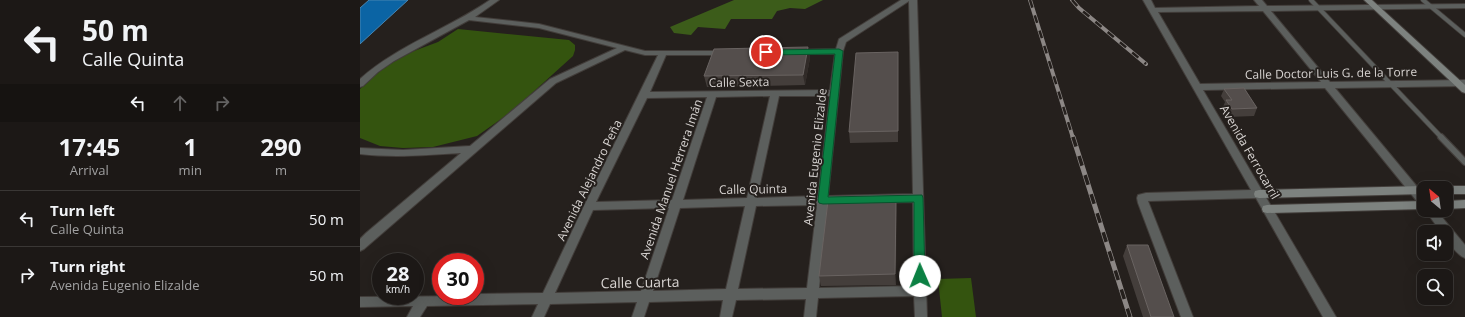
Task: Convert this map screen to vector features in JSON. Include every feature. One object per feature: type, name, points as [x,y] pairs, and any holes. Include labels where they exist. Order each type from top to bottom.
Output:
[{"type":"street","points":[[360,84],[372,73],[400,53],[468,18],[495,0]]},
{"type":"street","points":[[786,52],[839,51],[842,41],[906,0]]},
{"type":"street","points":[[913,0],[919,198],[920,291],[922,317]]},
{"type":"street","name":"Avenida Ferrocarril","points":[[1147,0],[1330,317]]},
{"type":"street","points":[[1258,0],[1327,85],[1417,188]]},
{"type":"street","points":[[1368,0],[1461,83],[1465,90]]},
{"type":"street","points":[[1152,10],[1465,6]]},
{"type":"street","points":[[468,18],[539,26],[622,49],[645,53],[732,53]]},
{"type":"street","points":[[360,246],[553,81],[622,49]]},
{"type":"street","name":"Avenida Eugenio Elizalde","points":[[810,317],[839,51]]},
{"type":"street","name":"Avenida Alejandro Peña","points":[[538,317],[589,206],[663,54]]},
{"type":"street","name":"Calle Doctor Luis G. de la Torre","points":[[1197,87],[1461,83]]},
{"type":"street","points":[[726,317],[775,93]]},
{"type":"street","name":"Calle Sexta","points":[[644,95],[835,93]]},
{"type":"street","name":"Avenida Manuel Herrera Imán","points":[[638,317],[713,94]]},
{"type":"street","points":[[360,151],[376,153],[404,153],[474,148]]},
{"type":"street","points":[[1187,317],[1142,198],[1150,196],[1417,190]]},
{"type":"street","points":[[1453,190],[1465,190]]},
{"type":"street","name":"Calle Quinta","points":[[589,206],[919,198]]},
{"type":"street","points":[[1267,209],[1417,204]]},
{"type":"street","points":[[1453,205],[1465,204]]},
{"type":"street","points":[[1436,217],[1465,253]]},
{"type":"street","name":"Calle Cuarta","points":[[424,301],[920,291]]},
{"type":"street","name":"Calle Cuarta","points":[[360,302],[372,302]]},
{"type":"street","points":[[413,317],[420,305]]},
{"type":"lane","points":[[1311,0],[1465,162]]},
{"type":"lane","points":[[1423,0],[1465,35]]},
{"type":"green space","points":[[734,0],[823,0],[805,9],[790,8],[777,11],[772,19],[731,19],[725,29],[698,27],[691,35],[674,33],[670,27]]},
{"type":"green space","points":[[458,29],[569,40],[575,45],[575,50],[573,56],[511,112],[477,136],[433,147],[403,148],[380,146],[360,138],[360,89],[371,78],[391,63],[414,51],[438,42]]},
{"type":"green space","points":[[971,278],[976,317],[942,317],[938,279]]},
{"type":"water","points":[[369,0],[408,0],[360,44],[360,8]]},
{"type":"building","points":[[808,47],[803,75],[704,76],[714,49]]},
{"type":"building","points":[[898,52],[898,131],[849,132],[856,53]]},
{"type":"building","points":[[1244,88],[1257,108],[1232,109],[1226,100],[1232,100],[1224,89]]},
{"type":"building","points":[[896,200],[895,274],[819,276],[828,201]]},
{"type":"building","points":[[1127,245],[1148,245],[1174,317],[1151,317]]},
{"type":"railway","points":[[1030,0],[1073,138]]},
{"type":"railway","points":[[1072,0],[1079,8],[1146,64]]},
{"type":"railway","points":[[1073,137],[1130,317]]},
{"type":"route","points":[[766,52],[839,51],[823,200],[919,198],[920,276]]}]
